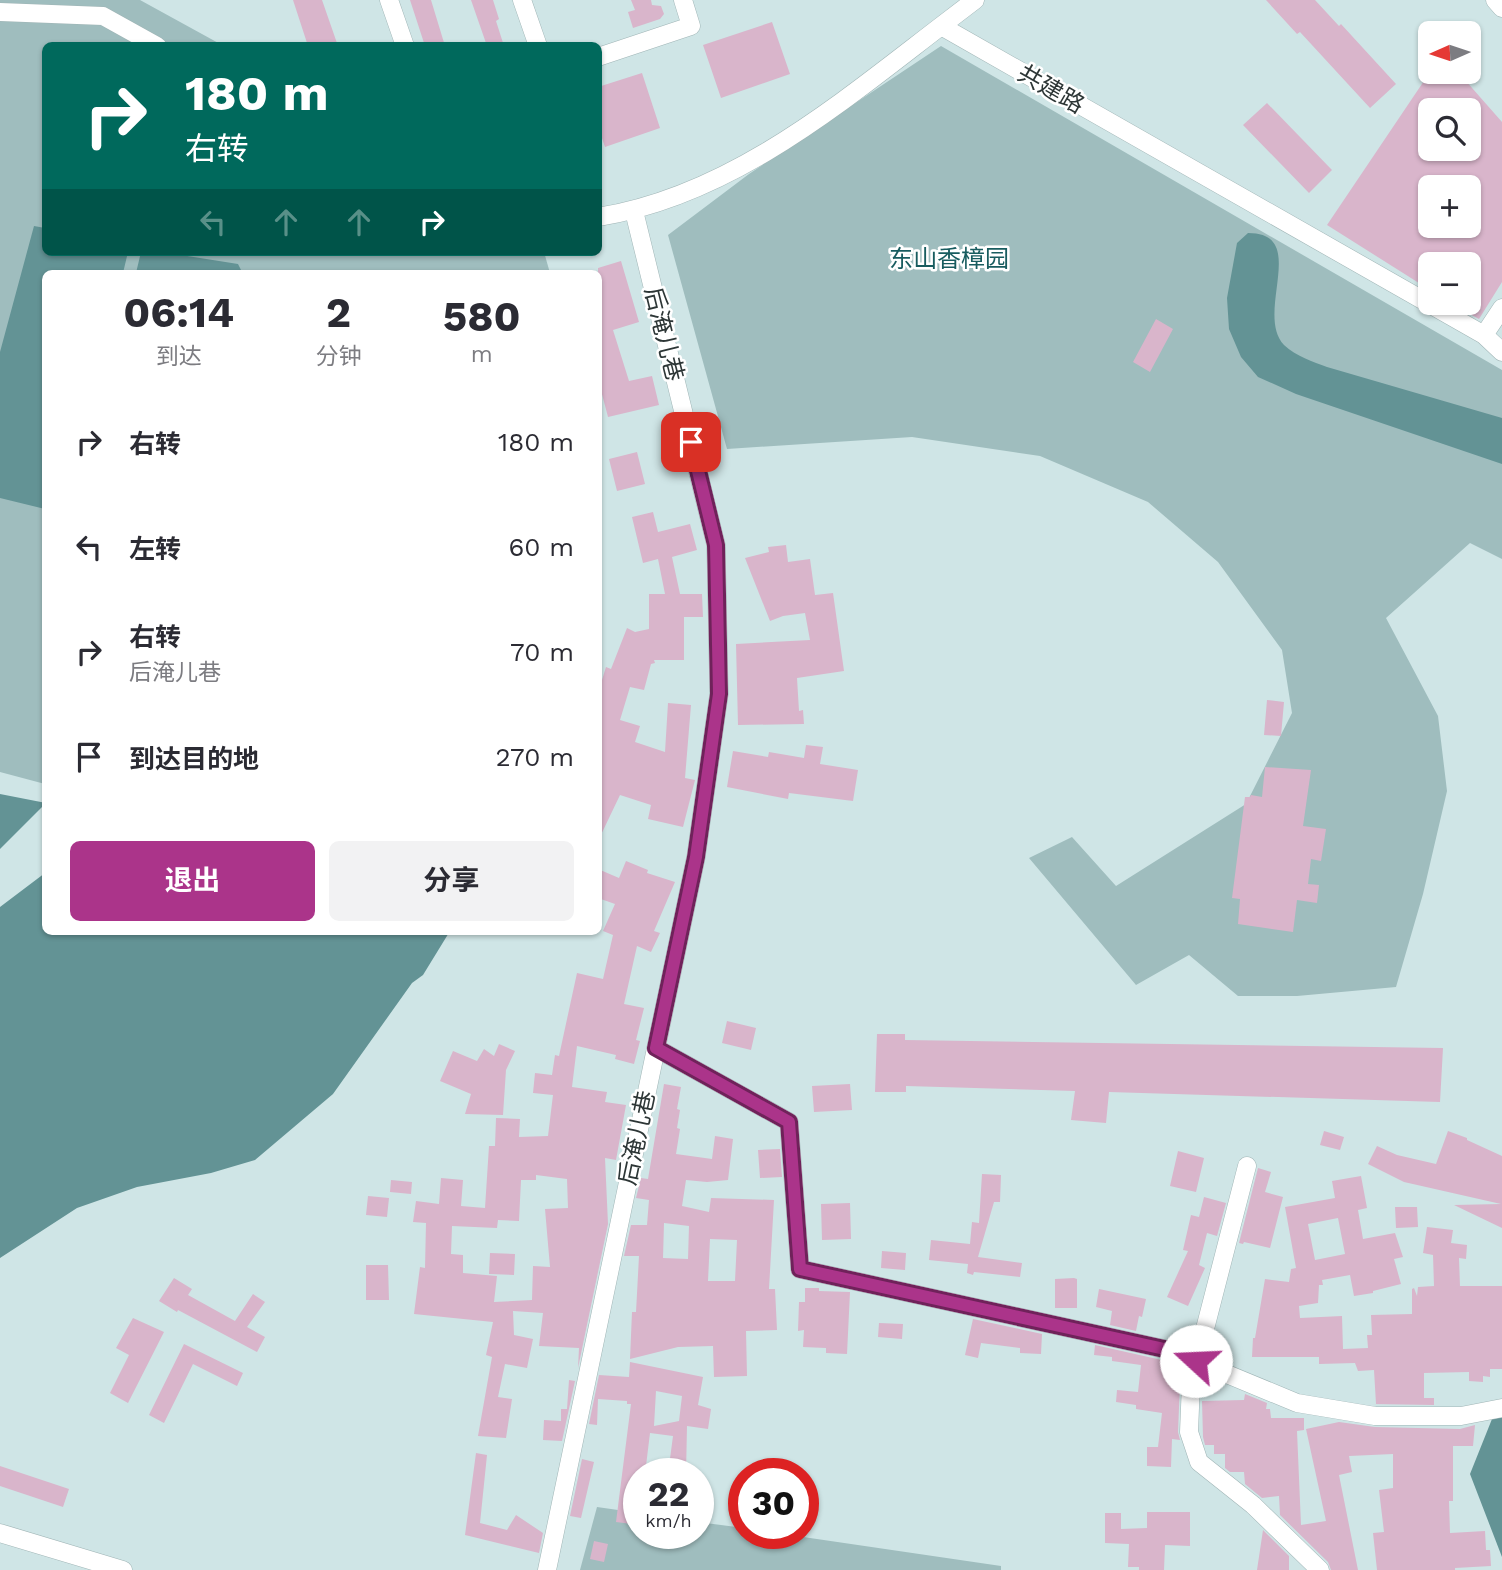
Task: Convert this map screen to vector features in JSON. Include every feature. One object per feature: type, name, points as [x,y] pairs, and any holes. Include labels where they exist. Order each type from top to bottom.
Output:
[{"type":"street","points":[[389,0],[404,42]]},
{"type":"street","points":[[522,0],[537,42]]},
{"type":"street","points":[[602,56],[691,26],[683,0]]},
{"type":"street","points":[[602,216],[634,211],[722,177],[819,120],[975,0]]},
{"type":"street","points":[[1495,0],[1502,8]]},
{"type":"street","points":[[0,12],[103,16],[150,42]]},
{"type":"street","name":"共建路","points":[[941,26],[1484,335],[1502,352]]},
{"type":"street","name":"后淹儿巷","points":[[547,1570],[696,857],[719,694],[716,545],[634,211]]},
{"type":"street","points":[[1484,335],[1502,309]]},
{"type":"street","points":[[656,1048],[789,1122],[800,1269],[1169,1350],[1297,1403],[1374,1416],[1461,1416],[1502,1408]]},
{"type":"street","points":[[1247,1166],[1191,1383],[1189,1432],[1199,1462],[1253,1505],[1320,1570]]},
{"type":"street","points":[[0,1533],[123,1570]]},
{"type":"green space","points":[[0,0],[140,0],[217,42],[42,42],[42,256],[545,256],[549,270],[42,270],[42,783],[0,772]]},
{"type":"green space","name":"东山香樟园","points":[[941,46],[1502,370],[1502,559],[1470,543],[1386,618],[1438,716],[1447,791],[1423,894],[1396,987],[1297,996],[1238,996],[1189,955],[1136,985],[1029,858],[1072,837],[1116,886],[1246,804],[1292,713],[1282,650],[1218,562],[1148,502],[1040,456],[912,437],[727,449],[668,235],[749,174]]},
{"type":"green space","points":[[597,1507],[623,1511],[623,1549],[714,1549],[714,1524],[728,1526],[728,1549],[819,1549],[819,1539],[1001,1566],[1001,1570],[580,1570]]},
{"type":"shaded area","points":[[34,226],[42,227],[42,256],[127,256],[124,270],[42,270],[42,508],[0,498],[0,352]]},
{"type":"shaded area","points":[[1248,233],[1266,236],[1276,246],[1279,260],[1274,314],[1276,331],[1284,345],[1310,361],[1327,367],[1502,418],[1502,464],[1296,394],[1258,377],[1241,357],[1229,329],[1227,298],[1237,243]]},
{"type":"shaded area","points":[[140,256],[187,256],[238,264],[241,270],[137,270]]},
{"type":"shaded area","points":[[0,794],[42,802],[42,807],[0,849]]},
{"type":"shaded area","points":[[42,875],[42,935],[448,935],[423,975],[412,983],[333,1094],[255,1160],[211,1173],[137,1187],[77,1208],[0,1258],[0,907]]},
{"type":"shaded area","points":[[1502,1417],[1502,1557],[1470,1474],[1492,1419]]},
{"type":"building","points":[[293,0],[322,0],[337,42],[307,42]]},
{"type":"building","points":[[410,0],[431,0],[444,42],[424,42]]},
{"type":"building","points":[[471,0],[493,0],[503,42],[486,42]]},
{"type":"building","points":[[631,0],[651,0],[652,5],[661,6],[664,14],[660,19],[633,28],[628,12],[635,10]]},
{"type":"building","points":[[1266,0],[1315,0],[1396,84],[1370,108],[1300,32],[1297,34]]},
{"type":"building","points":[[772,22],[790,74],[721,98],[703,45]]},
{"type":"building","points":[[642,73],[660,128],[605,147],[602,138],[602,86]]},
{"type":"building","points":[[1422,84],[1469,84],[1481,98],[1418,98],[1418,161],[1481,161],[1481,98],[1502,122],[1502,282],[1479,319],[1472,315],[1481,315],[1481,252],[1418,252],[1418,282],[1327,225]]},
{"type":"building","points":[[1267,103],[1332,170],[1309,193],[1243,125]]},
{"type":"building","points":[[621,261],[639,322],[613,330],[629,381],[652,376],[659,405],[608,417],[602,394],[602,270],[598,268]]},
{"type":"building","points":[[1156,319],[1173,329],[1150,372],[1133,362]]},
{"type":"building","points":[[637,452],[645,484],[617,491],[609,459]]},
{"type":"building","points":[[653,512],[658,532],[690,524],[697,550],[672,557],[680,594],[702,594],[703,617],[684,617],[684,660],[654,660],[644,690],[630,687],[620,720],[640,726],[635,742],[665,752],[668,703],[691,705],[685,778],[695,780],[683,827],[648,819],[651,805],[620,795],[602,833],[602,680],[606,667],[611,669],[627,628],[635,632],[649,629],[649,594],[665,594],[658,559],[643,563],[632,517]]},
{"type":"building","points":[[786,545],[788,562],[810,559],[815,595],[833,593],[844,671],[797,678],[799,711],[803,710],[804,724],[738,725],[736,644],[810,640],[805,613],[770,621],[745,558],[769,552],[768,547]]},
{"type":"building","points":[[1267,700],[1284,702],[1281,736],[1264,735]]},
{"type":"building","points":[[806,745],[823,747],[820,764],[858,770],[853,801],[789,793],[788,799],[727,787],[733,751],[768,757],[769,752],[804,758]]},
{"type":"building","points":[[1265,767],[1311,770],[1303,826],[1326,829],[1321,861],[1311,859],[1308,884],[1319,885],[1317,903],[1297,900],[1293,932],[1238,924],[1240,899],[1232,898],[1245,797],[1262,797]]},
{"type":"building","points":[[626,861],[648,870],[647,873],[675,882],[654,931],[660,933],[651,952],[637,946],[624,1004],[644,1008],[636,1040],[640,1041],[634,1064],[615,1059],[616,1055],[577,1046],[572,1087],[607,1092],[605,1102],[626,1105],[616,1160],[605,1158],[608,1224],[578,1368],[579,1348],[539,1346],[543,1313],[513,1311],[514,1335],[533,1339],[527,1368],[505,1364],[498,1397],[512,1399],[506,1438],[478,1436],[492,1357],[486,1355],[493,1322],[414,1314],[420,1267],[425,1268],[426,1223],[413,1222],[416,1201],[439,1204],[441,1178],[463,1180],[461,1206],[485,1208],[489,1146],[495,1146],[496,1118],[520,1119],[519,1137],[548,1136],[553,1095],[533,1093],[535,1073],[552,1075],[555,1055],[559,1056],[577,973],[603,979],[613,935],[603,931],[615,904],[602,899],[602,871],[619,878]],"holes":[[[536,1175],[567,1179],[568,1208],[545,1209],[550,1267],[533,1266],[532,1300],[494,1302],[497,1276],[463,1273],[463,1255],[451,1254],[452,1226],[497,1228],[498,1220],[519,1221],[521,1180],[536,1180]]]},
{"type":"building","points":[[727,1021],[756,1028],[751,1050],[722,1043]]},
{"type":"building","points":[[877,1034],[905,1034],[905,1040],[1443,1048],[1440,1102],[1109,1092],[1106,1123],[1071,1120],[1075,1091],[906,1086],[906,1092],[875,1092]]},
{"type":"building","points":[[499,1044],[515,1051],[506,1070],[503,1115],[465,1114],[471,1094],[440,1081],[453,1051],[477,1061],[484,1049],[494,1056]]},
{"type":"building","points":[[664,1084],[681,1087],[677,1109],[680,1110],[677,1128],[680,1129],[676,1154],[712,1159],[715,1136],[733,1139],[728,1180],[686,1180],[682,1206],[709,1212],[711,1198],[774,1200],[769,1289],[775,1289],[777,1330],[746,1331],[747,1376],[714,1377],[713,1346],[678,1347],[630,1359],[639,1256],[624,1256],[631,1225],[647,1225],[649,1200],[636,1198],[641,1178],[648,1179]],"holes":[[[664,1223],[689,1226],[688,1259],[663,1258]],[[710,1239],[737,1240],[735,1281],[708,1281]]]},
{"type":"building","points":[[850,1084],[852,1110],[814,1112],[812,1086]]},
{"type":"building","points":[[1324,1131],[1344,1137],[1340,1150],[1320,1145]]},
{"type":"building","points":[[1448,1131],[1502,1156],[1502,1228],[1454,1205],[1501,1204],[1404,1182],[1368,1164],[1377,1146],[1397,1155],[1436,1164]]},
{"type":"building","points":[[780,1149],[782,1177],[760,1178],[758,1150]]},
{"type":"building","points":[[1178,1151],[1204,1158],[1196,1192],[1170,1186]]},
{"type":"building","points":[[1258,1168],[1271,1172],[1265,1192],[1283,1197],[1270,1248],[1239,1243]]},
{"type":"building","points":[[982,1174],[1001,1175],[1000,1202],[994,1202],[978,1257],[1022,1263],[1020,1277],[974,1272],[973,1275],[967,1273],[968,1264],[929,1260],[931,1240],[970,1244],[972,1222],[979,1223]]},
{"type":"building","points":[[1361,1176],[1367,1208],[1358,1210],[1363,1239],[1395,1233],[1403,1257],[1394,1259],[1401,1284],[1354,1296],[1350,1275],[1322,1280],[1318,1303],[1299,1306],[1300,1318],[1342,1316],[1343,1349],[1368,1348],[1367,1335],[1372,1335],[1371,1315],[1412,1314],[1412,1289],[1414,1288],[1417,1296],[1418,1287],[1434,1286],[1433,1255],[1423,1253],[1427,1227],[1453,1230],[1451,1243],[1467,1245],[1466,1259],[1459,1258],[1460,1286],[1502,1286],[1502,1369],[1490,1369],[1490,1377],[1483,1376],[1483,1382],[1469,1381],[1469,1372],[1424,1373],[1424,1398],[1434,1398],[1434,1405],[1371,1404],[1376,1404],[1374,1370],[1358,1371],[1355,1363],[1319,1364],[1319,1357],[1252,1357],[1253,1338],[1265,1279],[1289,1282],[1291,1269],[1296,1268],[1285,1207],[1335,1198],[1332,1181]],"holes":[[[1338,1218],[1345,1254],[1315,1260],[1308,1224]]]},
{"type":"building","points":[[391,1180],[412,1182],[411,1194],[390,1192]]},
{"type":"building","points":[[368,1196],[389,1198],[387,1217],[366,1215]]},
{"type":"building","points":[[1204,1197],[1226,1203],[1217,1236],[1207,1233],[1199,1265],[1205,1268],[1188,1306],[1167,1297],[1188,1251],[1183,1250],[1191,1215],[1199,1217]]},
{"type":"building","points":[[850,1203],[851,1239],[822,1240],[821,1204]]},
{"type":"building","points":[[1395,1207],[1417,1207],[1418,1227],[1396,1228]]},
{"type":"building","points":[[882,1251],[906,1253],[905,1270],[881,1268]]},
{"type":"building","points":[[490,1253],[515,1254],[514,1275],[489,1274]]},
{"type":"building","points":[[366,1265],[388,1265],[389,1300],[366,1300]]},
{"type":"building","points":[[174,1278],[192,1289],[188,1295],[235,1321],[253,1294],[265,1302],[247,1327],[265,1337],[257,1352],[159,1301]]},
{"type":"building","points":[[1055,1279],[1077,1279],[1077,1308],[1055,1308]]},
{"type":"building","points":[[805,1288],[850,1292],[847,1354],[826,1353],[826,1348],[803,1347],[804,1330],[798,1331],[799,1302],[805,1302]]},
{"type":"building","points":[[1099,1289],[1146,1299],[1136,1331],[1110,1325],[1112,1311],[1096,1307]]},
{"type":"building","points":[[133,1318],[164,1332],[128,1403],[110,1393],[129,1355],[116,1348]]},
{"type":"building","points":[[973,1319],[1042,1334],[1041,1354],[1020,1353],[1020,1348],[981,1343],[978,1358],[965,1355]]},
{"type":"building","points":[[879,1323],[903,1324],[902,1339],[878,1337]]},
{"type":"building","points":[[184,1344],[243,1373],[237,1386],[193,1364],[164,1423],[149,1415]]},
{"type":"building","points":[[1095,1345],[1166,1361],[1183,1368],[1180,1383],[1180,1440],[1172,1439],[1171,1467],[1147,1466],[1147,1447],[1158,1447],[1162,1413],[1136,1409],[1136,1405],[1116,1402],[1117,1390],[1138,1392],[1141,1365],[1112,1361],[1112,1357],[1094,1355]]},
{"type":"building","points":[[630,1362],[703,1377],[698,1405],[711,1409],[708,1429],[687,1426],[686,1458],[670,1458],[673,1436],[650,1433],[647,1458],[624,1458],[631,1404],[627,1404],[627,1401],[598,1399],[597,1425],[589,1424],[599,1375],[629,1377]],"holes":[[[656,1391],[682,1396],[679,1421],[654,1426]]]},
{"type":"building","points":[[569,1380],[575,1381],[562,1441],[543,1440],[544,1420],[561,1421],[561,1409],[567,1409]]},
{"type":"building","points":[[1245,1394],[1267,1403],[1266,1409],[1270,1409],[1271,1418],[1304,1418],[1304,1430],[1297,1431],[1301,1525],[1326,1521],[1306,1429],[1339,1422],[1375,1427],[1460,1429],[1475,1425],[1473,1446],[1453,1446],[1453,1501],[1449,1501],[1450,1533],[1485,1531],[1486,1550],[1490,1550],[1491,1566],[1455,1570],[1377,1570],[1373,1533],[1384,1532],[1379,1490],[1393,1488],[1393,1454],[1349,1456],[1352,1472],[1339,1475],[1358,1570],[1331,1570],[1328,1562],[1280,1515],[1279,1496],[1262,1498],[1245,1484],[1244,1472],[1230,1472],[1225,1468],[1225,1454],[1214,1454],[1214,1445],[1205,1445],[1202,1401],[1244,1400]]},
{"type":"building","points":[[476,1453],[487,1455],[480,1523],[507,1530],[516,1515],[543,1533],[539,1553],[465,1535]]},
{"type":"building","points":[[582,1459],[594,1462],[581,1518],[570,1516]]},
{"type":"building","points":[[0,1466],[69,1489],[63,1507],[0,1486]]},
{"type":"building","points":[[623,1467],[623,1523],[616,1522]]},
{"type":"building","points":[[1147,1512],[1190,1512],[1190,1546],[1165,1545],[1164,1570],[1128,1567],[1129,1544],[1105,1543],[1105,1513],[1121,1513],[1121,1529],[1147,1528]]},
{"type":"building","points":[[1263,1530],[1289,1556],[1289,1570],[1257,1570]]},
{"type":"building","points":[[594,1541],[608,1544],[604,1562],[590,1559]]},
{"type":"route","points":[[691,442],[716,545],[719,694],[696,857],[656,1048],[789,1122],[800,1269],[1169,1350],[1196,1361]]}]
